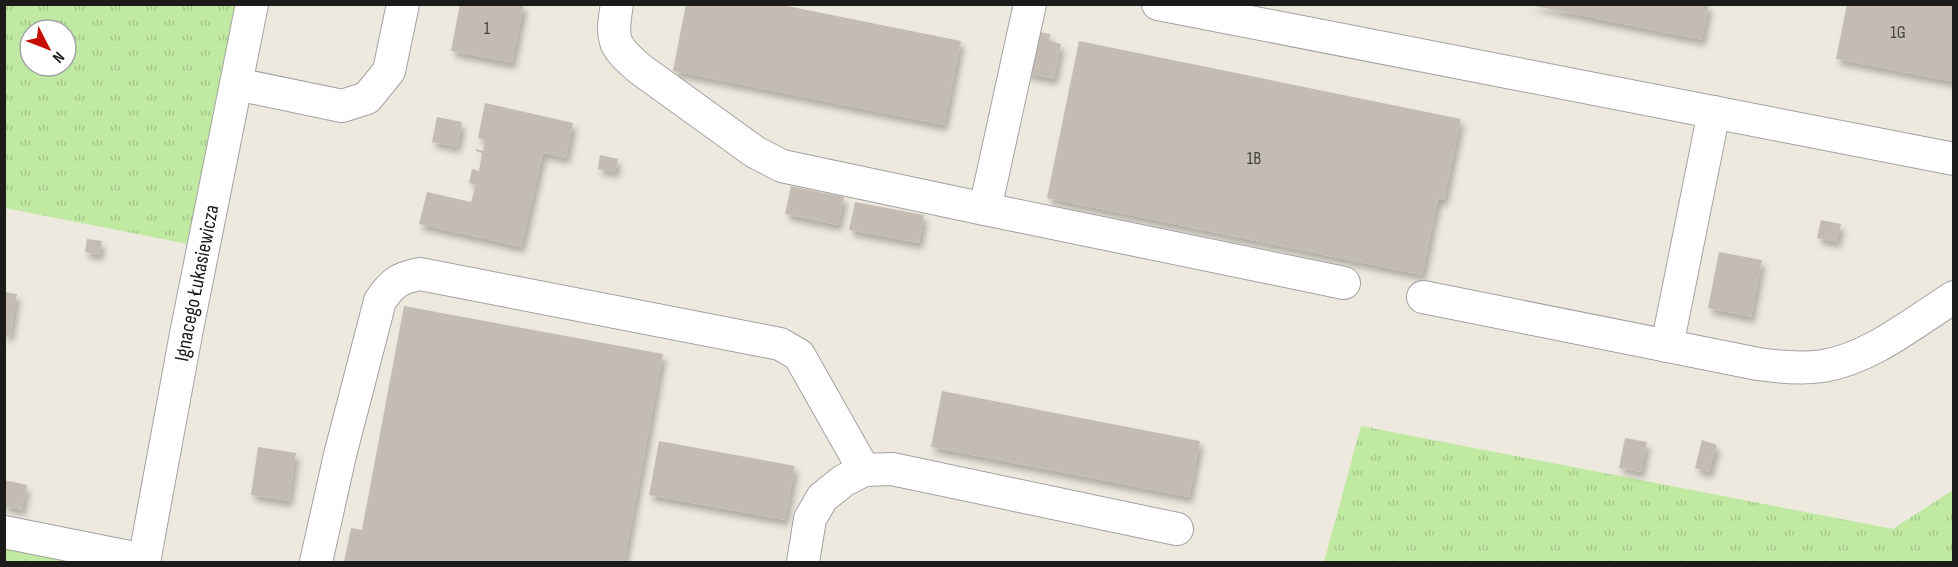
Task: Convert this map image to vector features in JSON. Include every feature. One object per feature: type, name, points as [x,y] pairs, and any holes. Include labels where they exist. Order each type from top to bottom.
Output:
[{"type":"street","name":"Ignacego Łukasiewicza","points":[[144,561],[186,334],[252,4]]},
{"type":"street","points":[[236,84],[342,106],[367,98],[389,71],[404,4]]},
{"type":"street","points":[[617,4],[613,30],[616,44],[626,57],[639,69],[755,152],[782,166],[1344,283]]},
{"type":"street","points":[[985,209],[1030,4]]},
{"type":"street","points":[[1158,4],[1953,159]]},
{"type":"street","points":[[1667,346],[1714,112]]},
{"type":"street","points":[[316,562],[340,455],[380,301],[389,287],[403,277],[420,273],[780,344],[799,355],[864,470]]},
{"type":"street","points":[[1423,297],[1758,364],[1794,368],[1823,366],[1855,357],[1889,339],[1953,297]]},
{"type":"street","points":[[803,562],[810,519],[822,498],[843,481],[864,470],[892,469],[1177,529]]},
{"type":"street","points":[[4,532],[144,561]]},
{"type":"green space","points":[[4,5],[236,5],[188,244],[5,208]]},
{"type":"green space","points":[[1361,426],[1893,529],[1953,490],[1953,562],[1324,562]]},
{"type":"green space","points":[[5,547],[85,562],[5,562]]},
{"type":"building","points":[[460,4],[524,4],[512,63],[451,51]]},
{"type":"building","points":[[686,4],[777,4],[961,41],[944,125],[673,71]]},
{"type":"building","points":[[1525,4],[1709,4],[1702,40]]},
{"type":"building","points":[[1847,4],[1954,4],[1954,82],[1836,59]]},
{"type":"building","points":[[1038,32],[1050,34],[1049,41],[1061,44],[1054,79],[1025,73]]},
{"type":"building","points":[[1079,41],[1461,119],[1444,200],[1438,199],[1422,275],[1047,198]]},
{"type":"building","points":[[485,103],[573,123],[566,158],[543,153],[521,247],[419,224],[427,192],[471,202],[476,185],[469,183],[472,169],[479,171],[482,153],[476,149],[483,151],[485,140],[478,138]]},
{"type":"building","points":[[437,117],[462,122],[457,147],[432,142]]},
{"type":"building","points":[[600,155],[618,159],[615,172],[598,169]]},
{"type":"building","points":[[791,186],[844,197],[838,225],[785,214]]},
{"type":"building","points":[[855,202],[924,215],[919,243],[849,230]]},
{"type":"building","points":[[1821,220],[1841,224],[1837,242],[1817,238]]},
{"type":"building","points":[[87,239],[102,241],[99,255],[85,252]]},
{"type":"building","points":[[1719,252],[1762,260],[1751,317],[1708,308]]},
{"type":"building","points":[[4,292],[17,294],[10,336],[4,335]]},
{"type":"building","points":[[404,306],[663,354],[624,562],[344,562],[351,528],[362,530]]},
{"type":"building","points":[[942,391],[1200,441],[1189,497],[931,447]]},
{"type":"building","points":[[1625,438],[1647,442],[1641,472],[1619,468]]},
{"type":"building","points":[[1702,440],[1717,445],[1709,472],[1695,468]]},
{"type":"building","points":[[659,441],[795,466],[785,520],[649,495]]},
{"type":"building","points":[[258,447],[296,453],[289,501],[251,495]]},
{"type":"building","points":[[4,480],[27,485],[22,510],[4,506]]}]
